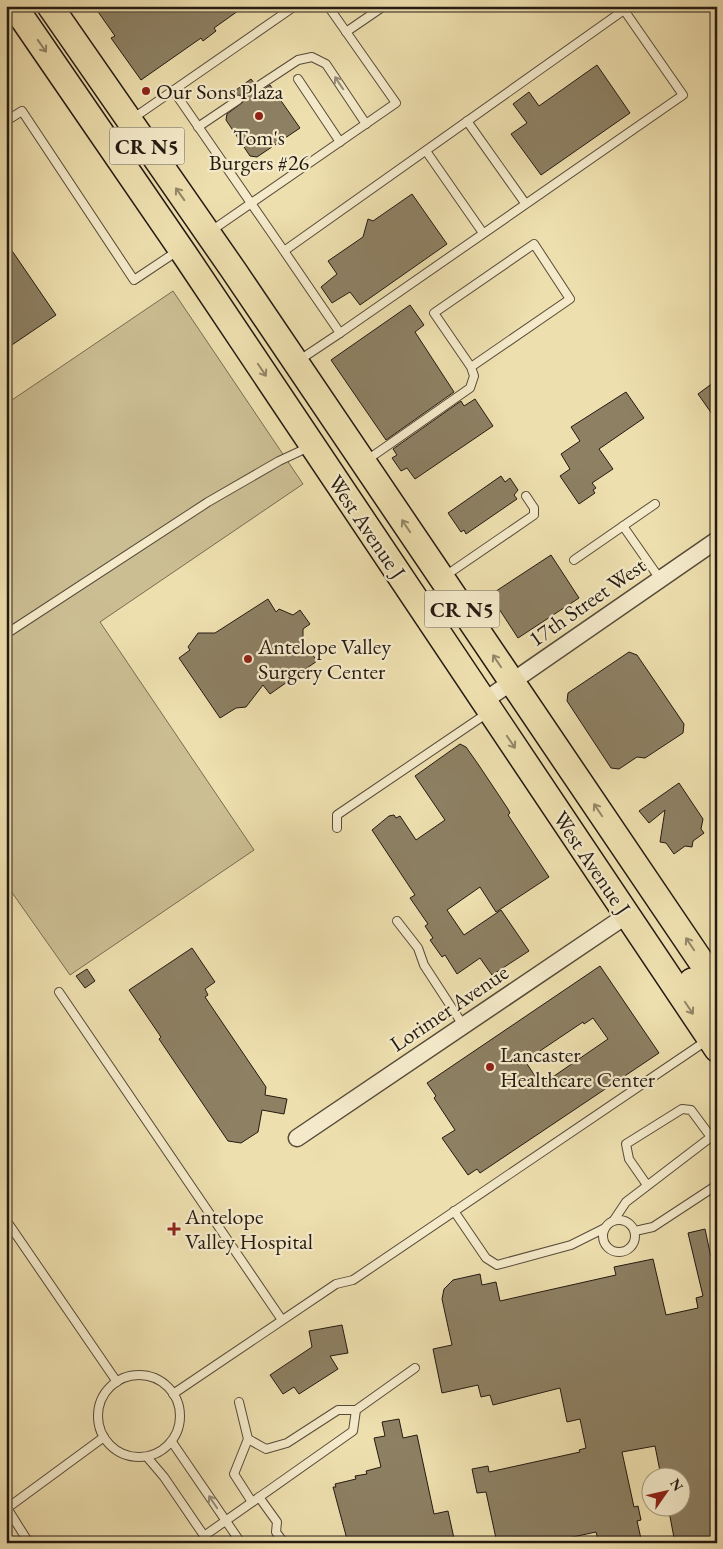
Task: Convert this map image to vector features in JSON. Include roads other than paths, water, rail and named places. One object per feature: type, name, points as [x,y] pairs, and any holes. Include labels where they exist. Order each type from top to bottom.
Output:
[{"type":"main road","name":"West Avenue J","points":[[14,6],[181,248],[713,1044]]},
{"type":"main road","name":"West Avenue J","points":[[50,6],[282,342],[717,985]]},
{"type":"main road","points":[[84,108],[104,114],[180,225],[208,234]]},
{"type":"main road","points":[[181,248],[204,260],[257,338],[282,342]]},
{"type":"main road","points":[[558,812],[587,828],[628,889],[657,894]]},
{"type":"main road","points":[[627,915],[652,922],[710,1008],[717,1011]]},
{"type":"street","name":"17th Street West","points":[[487,706],[511,682],[717,540]]},
{"type":"street","name":"Lorimer Avenue","points":[[297,1138],[627,915]]},
{"type":"lane","points":[[129,121],[295,6]]},
{"type":"lane","points":[[208,234],[396,103],[328,6]]},
{"type":"lane","points":[[346,32],[384,6]]},
{"type":"lane","points":[[284,250],[624,10],[683,95],[296,363]]},
{"type":"lane","points":[[257,87],[298,60],[312,56],[326,64],[366,124]]},
{"type":"lane","points":[[298,80],[340,142]]},
{"type":"lane","points":[[173,90],[340,333]]},
{"type":"lane","points":[[198,127],[238,100]]},
{"type":"lane","points":[[6,121],[22,111],[134,280],[181,248]]},
{"type":"lane","points":[[467,121],[525,203]]},
{"type":"lane","points":[[426,151],[482,233]]},
{"type":"lane","points":[[363,463],[470,388],[474,376],[471,367],[434,313],[534,244],[570,298],[471,367]]},
{"type":"lane","points":[[6,634],[208,502],[280,460],[313,446]]},
{"type":"lane","points":[[442,578],[534,515],[534,508],[526,496]]},
{"type":"lane","points":[[574,560],[655,504]]},
{"type":"lane","points":[[623,526],[660,579]]},
{"type":"lane","points":[[336,828],[336,815],[487,706]]},
{"type":"lane","points":[[398,920],[418,948],[424,965],[463,1025]]},
{"type":"lane","points":[[59,992],[282,1320]]},
{"type":"lane","points":[[173,1394],[336,1284],[353,1280],[454,1211],[713,1044]]},
{"type":"lane","points":[[454,1211],[486,1258],[497,1265],[571,1245],[605,1228],[614,1220],[626,1202],[711,1137],[691,1110],[682,1109],[626,1144],[629,1159],[647,1185]]},
{"type":"lane","points":[[635,1231],[653,1227],[717,1184]]},
{"type":"lane","points":[[6,1220],[117,1382]]},
{"type":"lane","points":[[614,1220],[625,1220],[635,1231]]},
{"type":"lane","points":[[605,1228],[604,1243],[617,1252],[632,1247],[635,1231]]},
{"type":"lane","points":[[248,1438],[266,1449],[287,1443],[338,1410],[356,1410],[415,1368]]},
{"type":"lane","points":[[147,1376],[165,1384],[173,1394],[180,1407],[180,1425],[172,1442],[156,1454],[147,1457],[127,1455],[118,1451],[104,1437],[98,1417],[100,1406],[109,1388],[117,1382],[127,1377],[147,1376]]},
{"type":"lane","points":[[239,1402],[248,1438],[234,1474],[252,1502]]},
{"type":"lane","points":[[147,1457],[164,1477],[206,1539],[226,1521],[353,1431],[356,1410]]},
{"type":"lane","points":[[29,1543],[7,1509],[104,1437]]},
{"type":"lane","points":[[172,1442],[241,1543]]},
{"type":"lane","points":[[259,1497],[277,1522],[276,1532],[284,1543]]},
{"type":"place","name":"Our Sons Plaza","points":[[146,91]]},
{"type":"place","name":"Tom's Burgers #26","points":[[259,116]]},
{"type":"place","name":"Antelope Valley Surgery Center","points":[[248,659]]},
{"type":"place","name":"Lancaster Healthcare Center","points":[[490,1067]]},
{"type":"place","name":"Antelope Valley Hospital","points":[[174,1229]]}]
